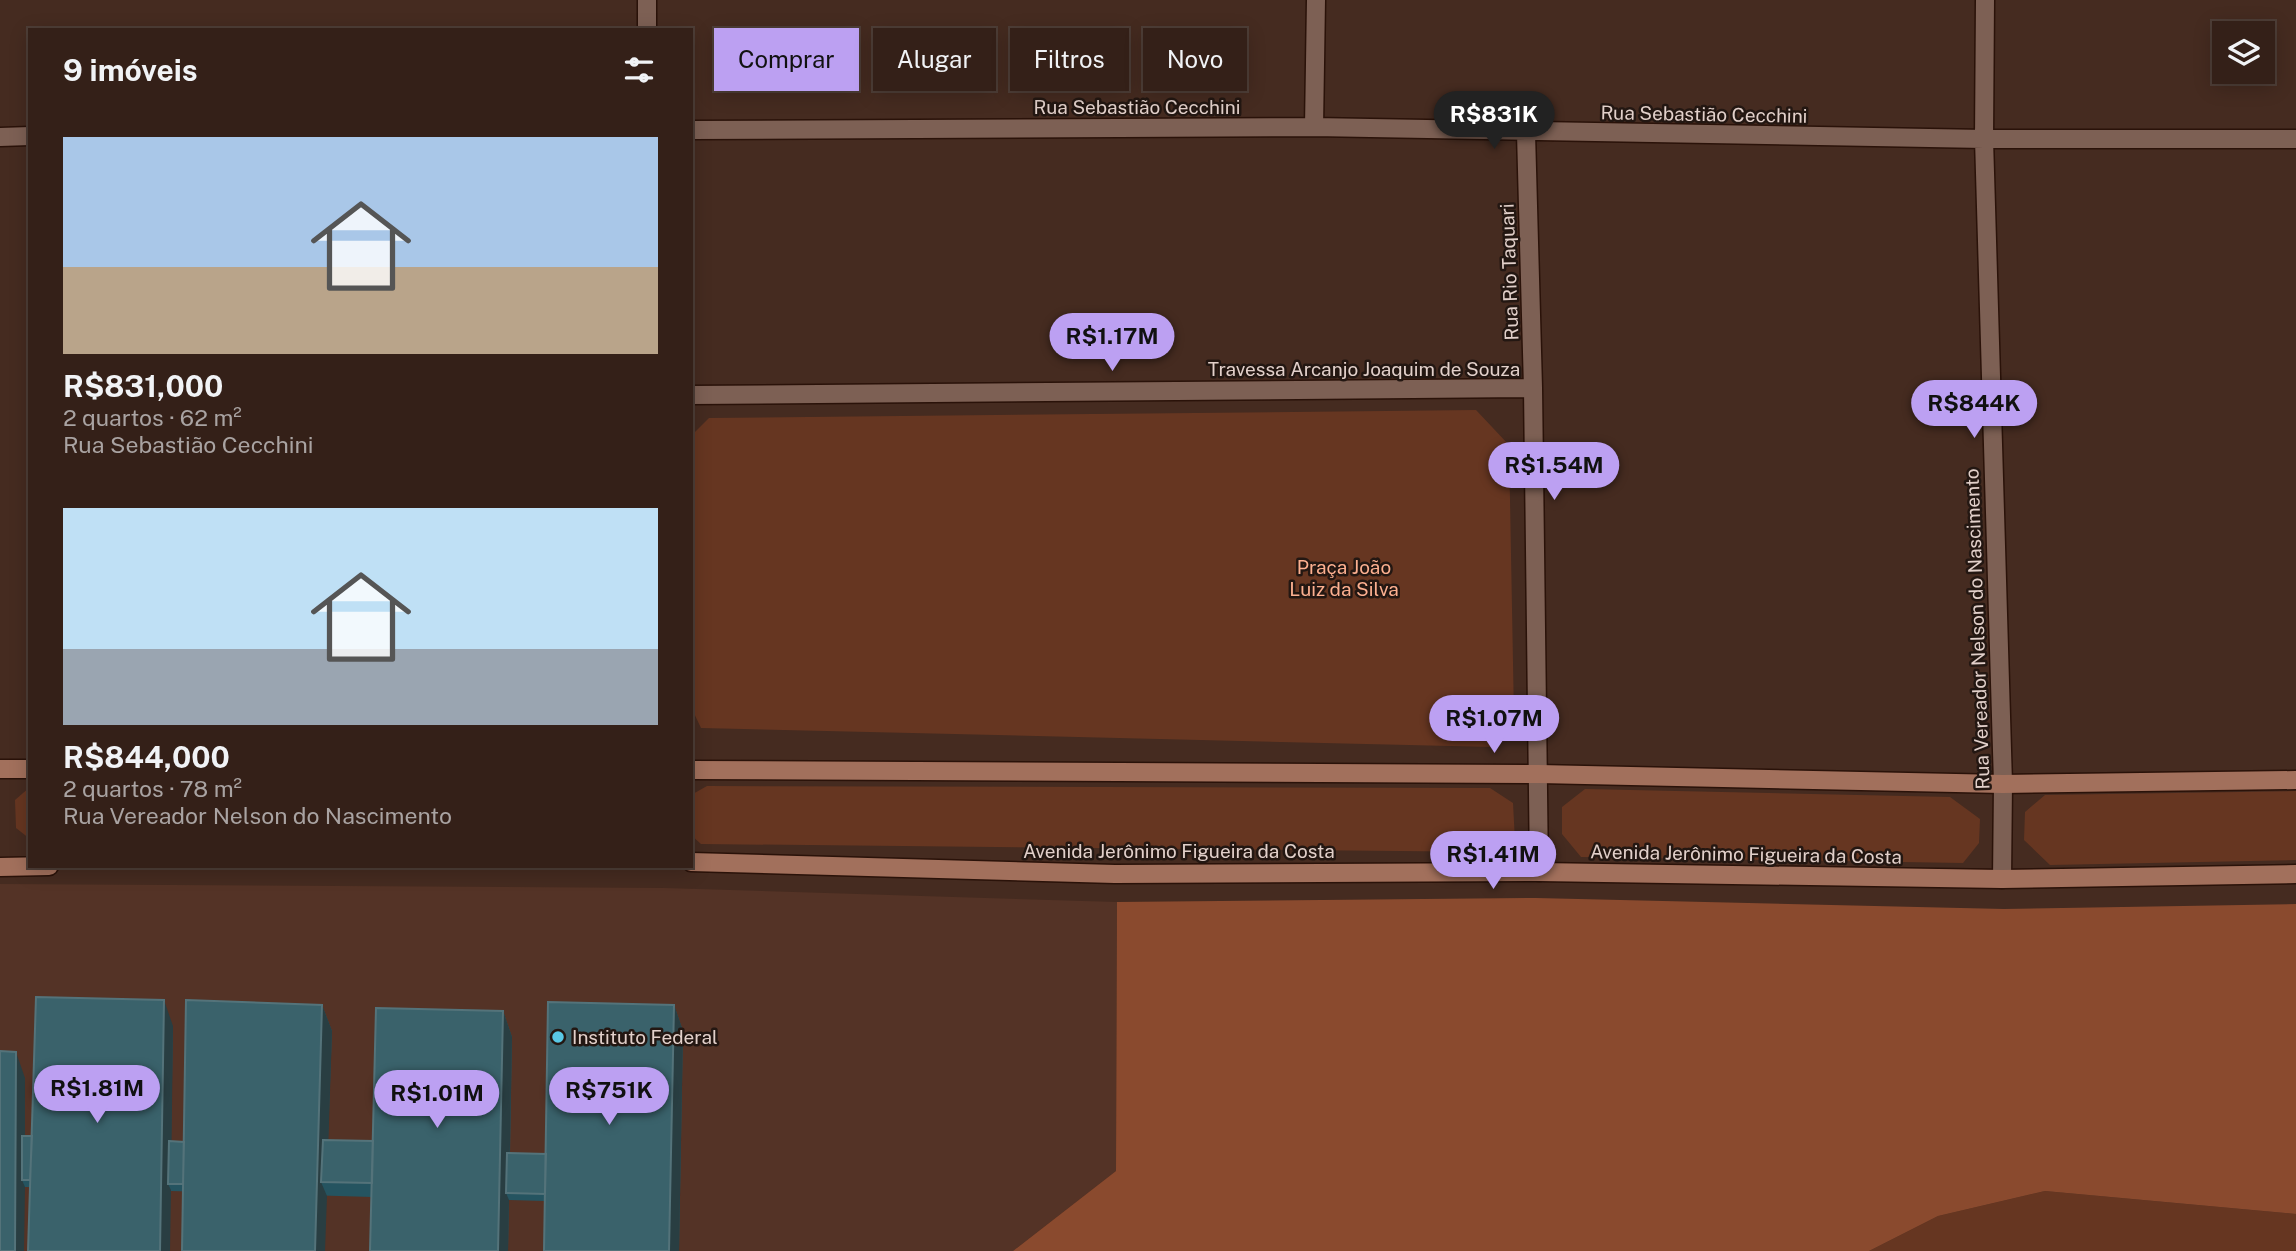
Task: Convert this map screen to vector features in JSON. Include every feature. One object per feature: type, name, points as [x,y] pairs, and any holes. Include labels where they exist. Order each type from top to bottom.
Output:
[{"type":"main road","points":[[0,769],[28,769]]},
{"type":"main road","points":[[693,770],[1539,774],[2003,784],[2296,779]]},
{"type":"main road","name":"Avenida Jerônimo Figueira da Costa","points":[[693,862],[1115,874],[1539,872],[2002,879],[2296,874]]},
{"type":"main road","points":[[0,866],[28,866]]},
{"type":"street","points":[[647,0],[647,28]]},
{"type":"street","points":[[1314,127],[1316,0]]},
{"type":"street","name":"Rua Vereador Nelson do Nascimento","points":[[1985,0],[1984,139],[2003,784],[2002,879]]},
{"type":"street","name":"Rua Sebastião Cecchini","points":[[693,130],[1314,127],[1984,139],[2296,139]]},
{"type":"street","name":"Rua Rio Taquari","points":[[1526,132],[1533,388],[1539,872]]},
{"type":"street","points":[[0,137],[28,136]]},
{"type":"street","name":"Travessa Arcanjo Joaquim de Souza","points":[[693,395],[1533,388]]},
{"type":"shaded area","name":"Instituto Federal","points":[[0,884],[664,888],[1117,902],[1116,1171],[1013,1251],[0,1251]]},
{"type":"shaded area","points":[[1536,898],[2004,909],[2296,904],[2296,1214],[2045,1191],[1938,1216],[1869,1251],[1013,1251],[1116,1171],[1117,902]]},
{"type":"green space","name":"Praça João Luiz da Silva","points":[[1476,410],[1509,445],[1514,717],[1493,747],[701,728],[693,711],[693,434],[709,418]]},
{"type":"green space","points":[[707,786],[1490,788],[1513,803],[1515,841],[1501,852],[701,844],[693,837],[693,794]]},
{"type":"green space","points":[[28,789],[28,837],[16,828],[15,800]]},
{"type":"green space","points":[[1585,789],[1950,797],[1980,819],[1979,843],[1963,863],[1581,857],[1562,834],[1562,807]]},
{"type":"green space","points":[[2296,791],[2296,860],[2050,865],[2024,840],[2025,812],[2045,795]]},
{"type":"green space","points":[[2045,1191],[2296,1214],[2296,1251],[1869,1251],[1938,1216]]},
{"type":"building","points":[[36,997],[164,1000],[160,1251],[28,1251]]},
{"type":"building","points":[[186,1000],[322,1005],[315,1251],[182,1251]]},
{"type":"building","points":[[548,1002],[674,1005],[669,1251],[544,1251]]},
{"type":"building","points":[[376,1008],[503,1011],[498,1251],[370,1251]]},
{"type":"building","points":[[0,1051],[16,1052],[15,1251],[0,1251]]},
{"type":"building","points":[[22,1136],[32,1136],[30,1180],[22,1180]]},
{"type":"building","points":[[323,1140],[373,1141],[372,1183],[321,1182]]},
{"type":"building","points":[[169,1141],[184,1142],[183,1184],[168,1184]]},
{"type":"building","points":[[507,1153],[546,1154],[545,1194],[506,1193]]},
{"type":"place","name":"Instituto Federal","points":[[558,1037]]}]
